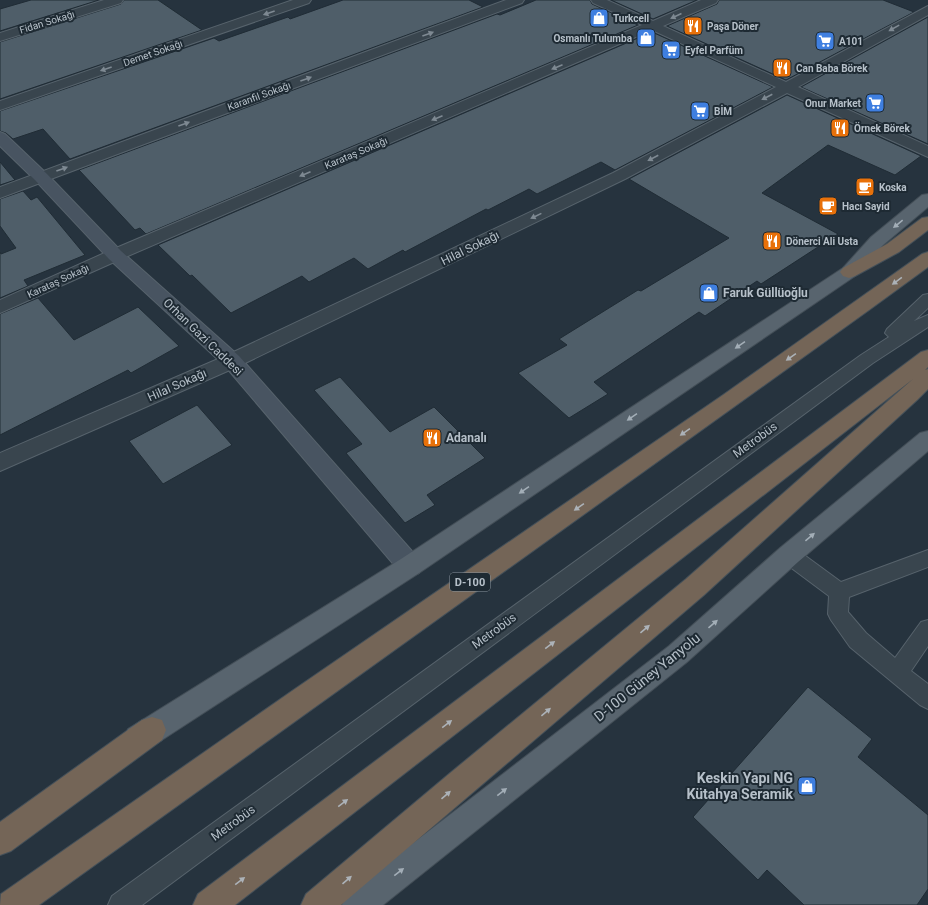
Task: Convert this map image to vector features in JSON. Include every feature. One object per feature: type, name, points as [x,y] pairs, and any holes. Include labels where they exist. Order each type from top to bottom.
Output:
[{"type":"highway","points":[[849,272],[893,248],[928,222]]},
{"type":"highway","name":"D-100","points":[[12,905],[393,635],[558,522],[836,326],[928,258]]},
{"type":"highway","points":[[209,905],[928,357]]},
{"type":"highway","points":[[317,905],[694,587],[910,395],[928,376]]},
{"type":"highway","points":[[0,840],[152,730]]},
{"type":"main road","name":"Orhan Gazi Caddesi","points":[[0,137],[41,177],[115,254],[232,361],[410,566]]},
{"type":"main road","points":[[0,826],[410,566],[849,272],[877,241],[928,199]]},
{"type":"main road","name":"D-100 Güney Yanyolu","points":[[358,905],[678,654],[757,585],[789,554],[926,443]]},
{"type":"street","name":"Fidan Sokağı","points":[[0,37],[117,0]]},
{"type":"street","name":"Demet Sokağı","points":[[0,106],[305,0]]},
{"type":"street","name":"Karanfil Sokağı","points":[[0,193],[518,0]]},
{"type":"street","points":[[597,0],[928,152]]},
{"type":"street","name":"Karataş Sokağı","points":[[0,307],[115,254],[654,26],[712,0]]},
{"type":"street","name":"Hilal Sokağı","points":[[0,462],[232,361],[619,176],[928,10]]},
{"type":"lane","name":"Metrobüs","points":[[867,358],[928,299]]},
{"type":"lane","name":"Metrobüs","points":[[121,905],[867,358],[928,320]]},
{"type":"lane","points":[[789,554],[839,592]]},
{"type":"lane","points":[[839,592],[928,558]]},
{"type":"lane","points":[[839,592],[838,614],[858,640],[928,698]]},
{"type":"lane","points":[[897,673],[928,629]]},
{"type":"building","points":[[31,0],[99,0],[0,31],[0,9]]},
{"type":"building","points":[[124,0],[158,0],[202,30],[0,99],[0,42],[121,4]]},
{"type":"building","points":[[343,0],[469,0],[483,7],[70,159],[43,129],[13,139],[6,133],[0,131],[0,111],[214,38],[219,41],[288,17],[290,19]]},
{"type":"building","points":[[536,0],[590,0],[592,4],[638,25],[146,234],[140,228],[135,230],[79,170],[497,14],[500,15]]},
{"type":"building","points":[[611,0],[697,0],[653,19]]},
{"type":"building","points":[[719,0],[883,0],[914,12],[786,80],[667,26],[717,4]]},
{"type":"building","points":[[928,17],[928,144],[801,87]]},
{"type":"building","points":[[652,32],[773,87],[615,170],[601,162],[537,194],[529,189],[488,210],[486,209],[405,252],[403,250],[368,269],[354,258],[309,282],[302,276],[231,313],[192,275],[190,276],[158,245]]},
{"type":"building","points":[[787,95],[921,156],[895,175],[828,145],[762,193],[838,234],[761,284],[757,281],[705,316],[699,312],[594,382],[608,394],[569,418],[518,373],[567,345],[559,339],[638,290],[641,291],[729,238],[629,179]]},
{"type":"building","points":[[0,162],[15,180],[0,185]]},
{"type":"building","points":[[23,191],[31,200],[37,197],[85,255],[24,280],[28,286],[0,298],[0,252],[1,254],[16,248],[0,226],[0,199]]},
{"type":"building","points":[[38,298],[74,340],[138,307],[179,346],[131,373],[128,370],[0,435],[0,314]]},
{"type":"building","points":[[340,377],[390,432],[434,407],[485,458],[427,495],[435,505],[405,523],[346,453],[362,444],[314,390]]},
{"type":"building","points":[[197,405],[232,445],[163,484],[129,441]]},
{"type":"building","name":"Keskin Yapı NG Kütahya Seramik","points":[[808,687],[872,739],[858,757],[928,815],[928,889],[917,905],[804,905],[767,870],[758,880],[693,817]]},
{"type":"place","name":"Turkcell","points":[[599,18]]},
{"type":"place","name":"Paşa Döner","points":[[693,26]]},
{"type":"place","name":"Osmanlı Tulumba","points":[[646,38]]},
{"type":"place","name":"A101","points":[[825,41]]},
{"type":"place","name":"Eyfel Parfüm","points":[[671,50]]},
{"type":"place","name":"Can Baba Börek","points":[[782,68]]},
{"type":"place","name":"Onur Market","points":[[875,103]]},
{"type":"place","name":"BİM","points":[[700,111]]},
{"type":"place","name":"Örnek Börek","points":[[840,128]]},
{"type":"place","name":"Koska","points":[[865,187]]},
{"type":"place","name":"Hacı Sayid","points":[[828,206]]},
{"type":"place","name":"Dönerci Ali Usta","points":[[772,241]]},
{"type":"place","name":"Faruk Güllüoğlu","points":[[709,293]]},
{"type":"place","name":"Adanalı","points":[[432,438]]},
{"type":"place","name":"Keskin Yapı NG Kütahya Seramik","points":[[807,786]]}]
